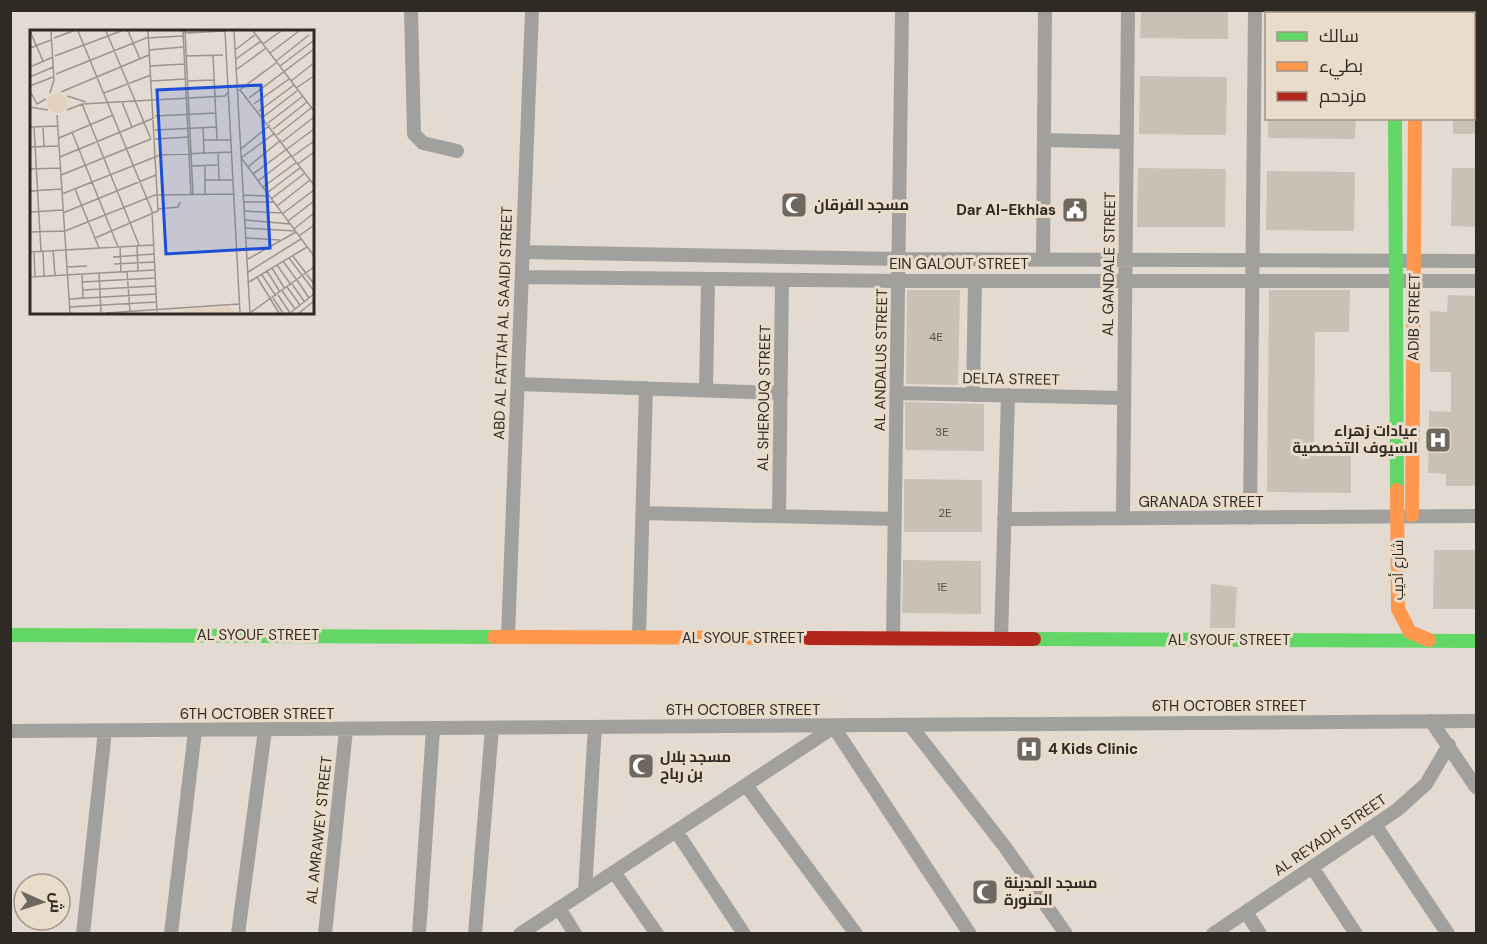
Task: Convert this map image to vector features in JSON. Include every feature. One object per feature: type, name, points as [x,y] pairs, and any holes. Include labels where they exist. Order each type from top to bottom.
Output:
[{"type":"main road","name":"ADIB STREET","points":[[1395,120],[1397,515]]},
{"type":"main road","name":"ADIB STREET","points":[[1412,515],[1415,120]]},
{"type":"main road","name":"شارع أديب","points":[[1397,515],[1398,609],[1410,632],[1419,638],[1434,641]]},
{"type":"main road","name":"AL SYOUF STREET","points":[[10,635],[1476,641]]},
{"type":"street","points":[[411,10],[414,134],[423,143],[457,151]]},
{"type":"street","name":"ABD AL FATTAH AL SAAIDI STREET","points":[[508,636],[532,10]]},
{"type":"street","name":"AL ANDALUS STREET","points":[[893,639],[902,10]]},
{"type":"street","points":[[1042,260],[1045,10]]},
{"type":"street","name":"AL GANDALE STREET","points":[[1123,518],[1128,10]]},
{"type":"street","points":[[1250,518],[1255,10]]},
{"type":"street","points":[[1044,140],[1127,142]]},
{"type":"street","name":"EIN GALOUT STREET","points":[[523,252],[899,260],[1476,261]]},
{"type":"street","name":"EIN GALOUT STREET","points":[[522,277],[898,281],[1476,281]]},
{"type":"street","points":[[706,390],[708,279]]},
{"type":"street","name":"AL SHEROUQ STREET","points":[[779,516],[782,280]]},
{"type":"street","points":[[974,395],[975,281]]},
{"type":"street","points":[[518,384],[781,393]]},
{"type":"street","points":[[639,637],[646,388]]},
{"type":"street","name":"DELTA STREET","points":[[897,393],[1124,398]]},
{"type":"street","points":[[1001,639],[1008,395]]},
{"type":"street","points":[[642,513],[895,519]]},
{"type":"street","name":"GRANADA STREET","points":[[1004,519],[1476,516]]},
{"type":"street","points":[[1431,721],[1476,787]]},
{"type":"street","name":"6TH OCTOBER STREET","points":[[10,731],[1476,721]]},
{"type":"street","points":[[910,725],[1005,847],[1066,933]]},
{"type":"street","points":[[520,933],[834,726],[970,933]]},
{"type":"street","points":[[475,933],[492,728]]},
{"type":"street","points":[[585,890],[596,728]]},
{"type":"street","points":[[419,933],[433,729]]},
{"type":"street","points":[[237,933],[265,730]]},
{"type":"street","name":"AL AMRAWEY STREET","points":[[325,933],[346,730]]},
{"type":"street","points":[[171,933],[195,731]]},
{"type":"street","points":[[83,933],[105,732]]},
{"type":"street","name":"AL REYADH STREET","points":[[1213,933],[1376,825],[1405,803],[1426,783],[1449,746]]},
{"type":"street","points":[[746,785],[856,933]]},
{"type":"street","points":[[1376,825],[1448,933]]},
{"type":"street","points":[[676,831],[744,933]]},
{"type":"street","points":[[1312,867],[1356,933]]},
{"type":"street","points":[[614,872],[657,933]]},
{"type":"street","points":[[559,908],[575,933]]},
{"type":"street","points":[[1245,912],[1260,933]]},
{"type":"building","points":[[1141,10],[1228,10],[1228,39],[1140,38]]},
{"type":"building","points":[[1140,76],[1227,77],[1226,135],[1139,134]]},
{"type":"building","points":[[1476,118],[1476,134],[1453,134],[1453,120],[1475,120]]},
{"type":"building","points":[[1268,120],[1356,120],[1355,139],[1268,138]]},
{"type":"building","points":[[1138,168],[1226,169],[1225,227],[1137,227]]},
{"type":"building","points":[[1452,168],[1476,168],[1476,227],[1451,226]]},
{"type":"building","points":[[1267,171],[1355,172],[1354,231],[1266,230]]},
{"type":"building","points":[[907,290],[960,290],[958,385],[906,384]]},
{"type":"building","points":[[1269,290],[1350,290],[1349,332],[1315,332],[1314,446],[1351,446],[1351,493],[1267,492]]},
{"type":"building","points":[[1448,295],[1476,296],[1476,486],[1446,486],[1446,474],[1428,473],[1429,411],[1451,412],[1451,372],[1430,372],[1430,311],[1447,312]]},
{"type":"building","points":[[905,402],[984,404],[984,451],[905,450]]},
{"type":"building","points":[[904,479],[982,480],[982,532],[904,532]]},
{"type":"building","points":[[1434,550],[1476,550],[1476,609],[1433,609]]},
{"type":"building","points":[[903,560],[981,561],[981,614],[902,613]]},
{"type":"building","points":[[1211,584],[1237,587],[1235,628],[1210,628]]},
{"type":"traffic: fast","points":[[1395,120],[1397,490]]},
{"type":"traffic: fast","points":[[10,635],[494,637]]},
{"type":"traffic: fast","points":[[1034,639],[1476,641]]},
{"type":"traffic: slow","points":[[1412,515],[1415,120]]},
{"type":"traffic: slow","points":[[1397,490],[1398,609],[1410,632],[1429,640]]},
{"type":"traffic: slow","points":[[494,637],[809,638]]},
{"type":"traffic: jam","points":[[809,638],[1034,639]]},
{"type":"place","name":"مسجد الفرقان","points":[[794,205]]},
{"type":"place","name":"Dar Al-Ekhlas","points":[[1075,210]]},
{"type":"place","name":"عيادات زهراء السيوف التخصصية","points":[[1438,440]]},
{"type":"place","name":"4 Kids Clinic","points":[[1029,749]]},
{"type":"place","name":"مسجد بلال بن رباح","points":[[641,766]]},
{"type":"place","name":"مسجد المدينة المنورة","points":[[985,892]]}]
